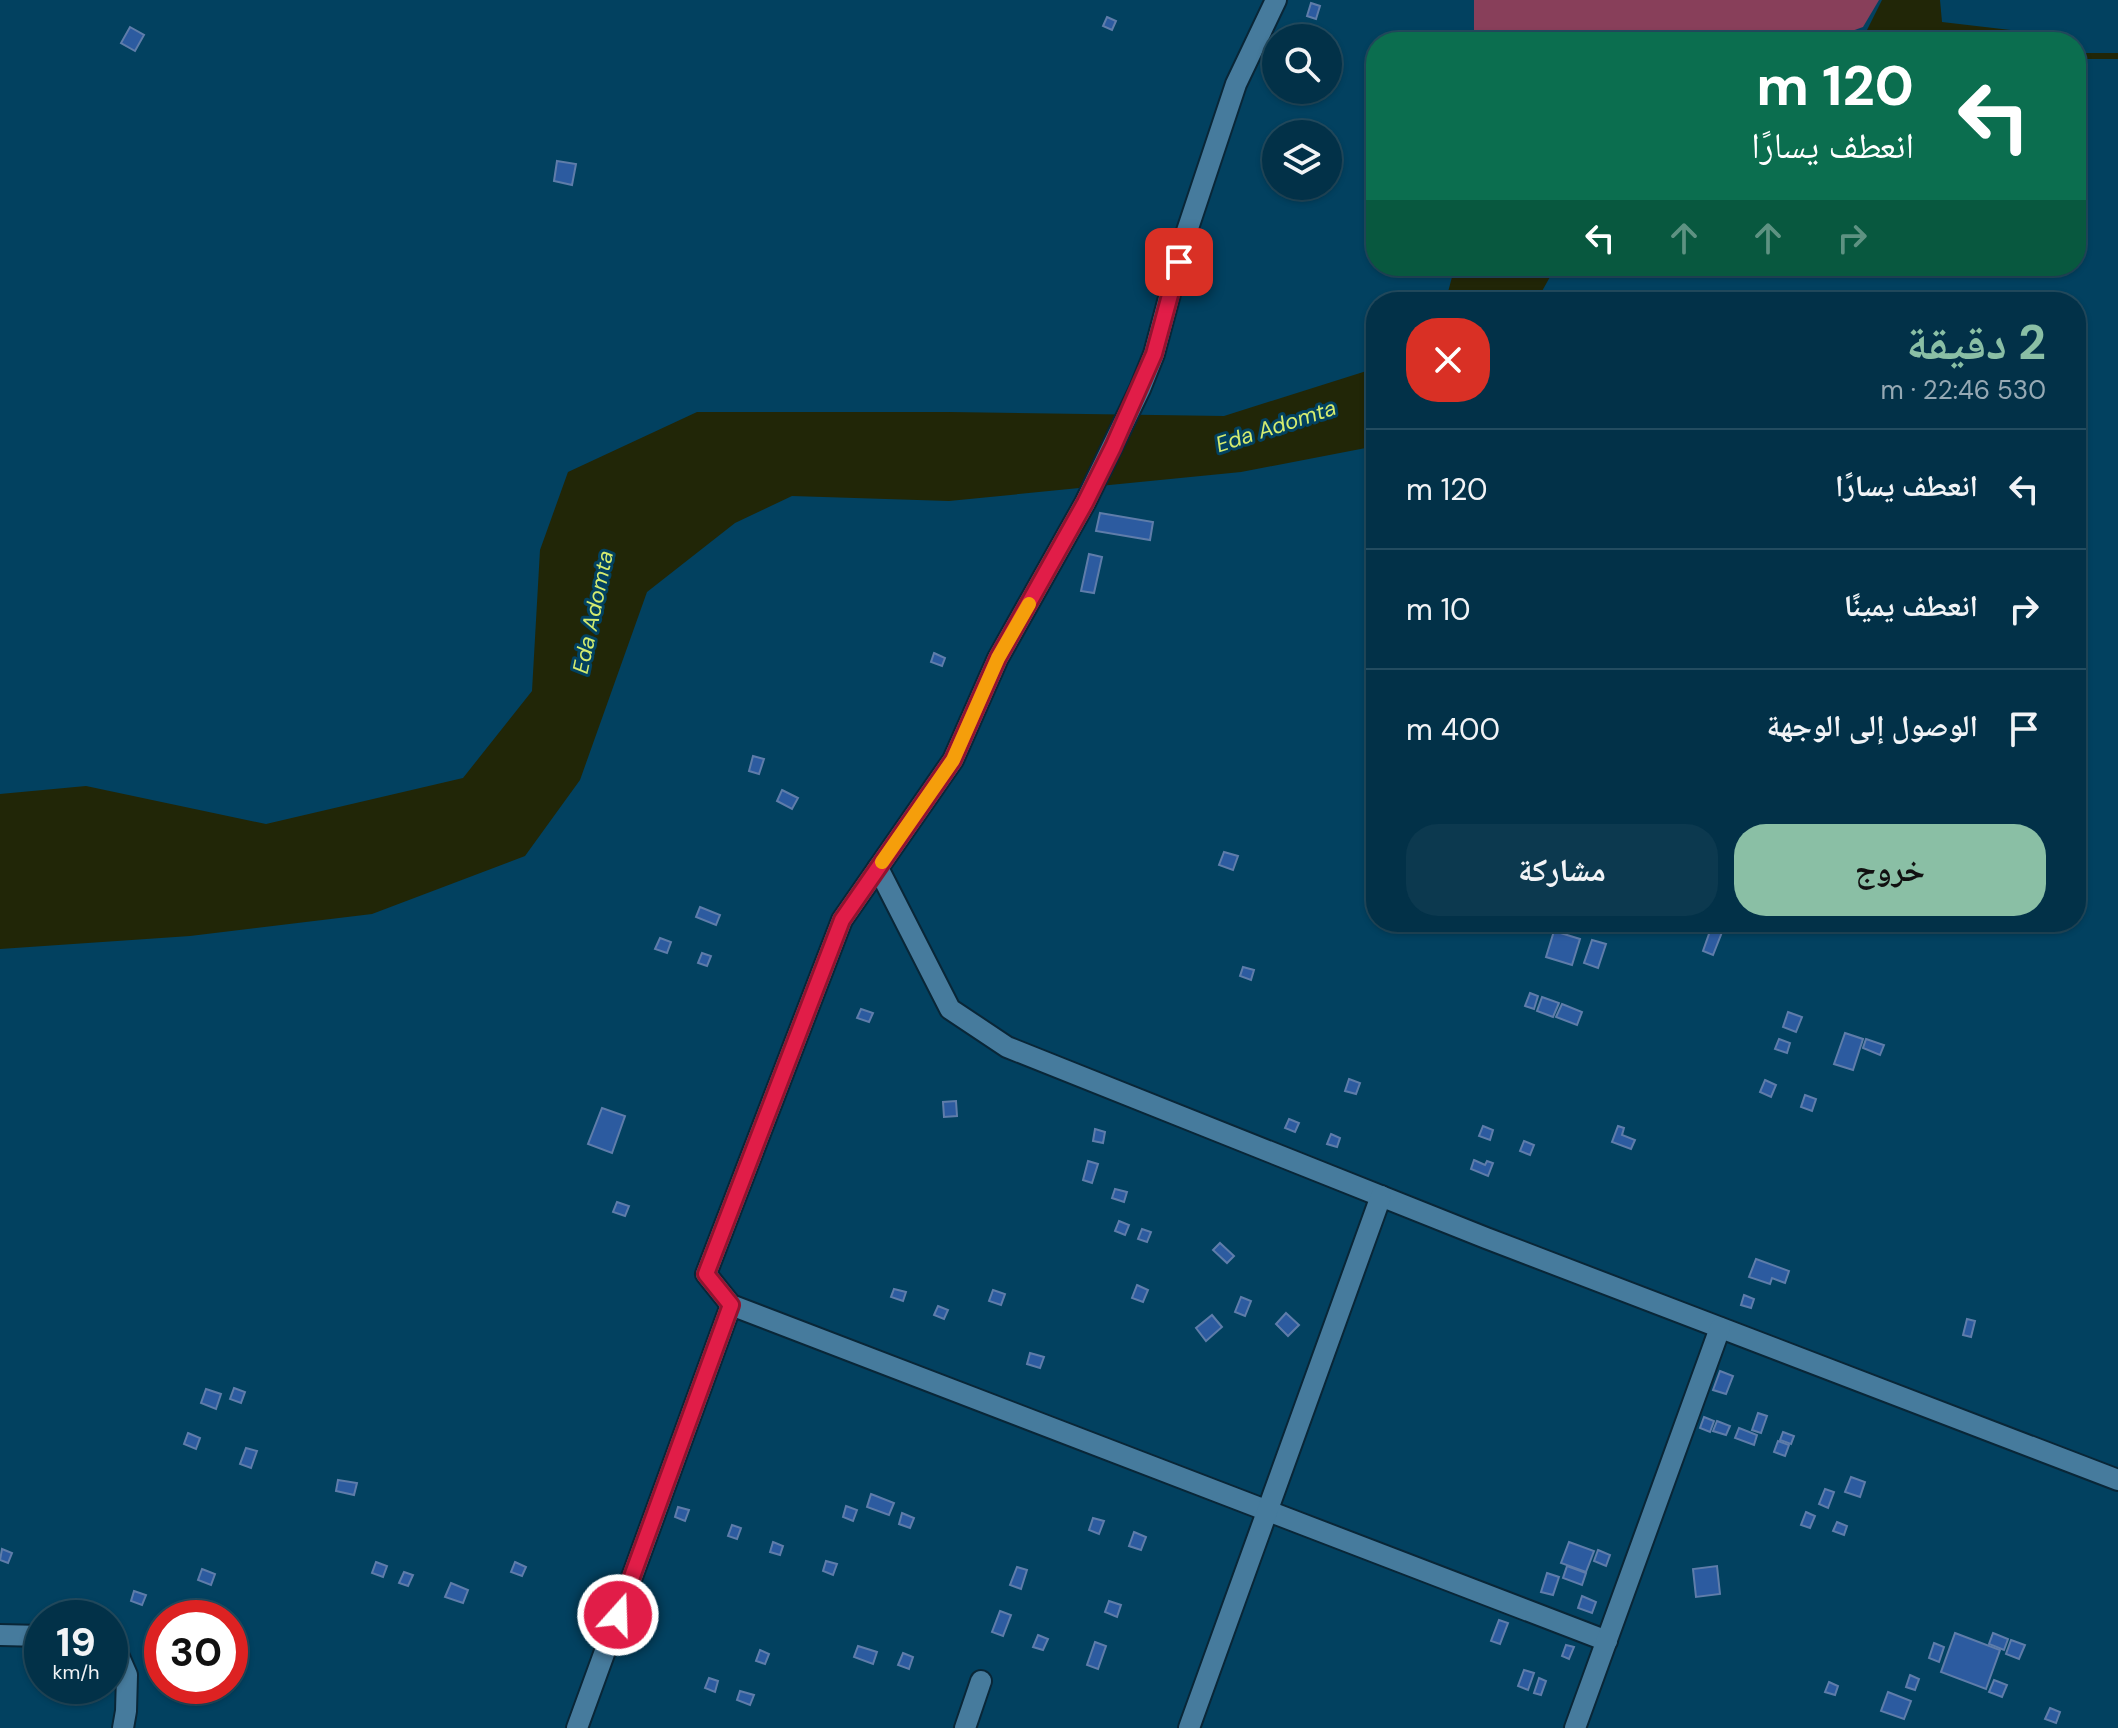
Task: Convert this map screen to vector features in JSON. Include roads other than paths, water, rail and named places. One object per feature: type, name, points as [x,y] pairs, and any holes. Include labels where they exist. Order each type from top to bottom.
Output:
[{"type":"street","points":[[1276,0],[1236,84],[1186,234],[1158,342],[1140,389],[1085,503],[998,658],[953,760],[842,920],[706,1274],[731,1305],[1607,1641]]},
{"type":"street","points":[[878,868],[950,1009],[1007,1047],[1381,1196],[2118,1480]]},
{"type":"street","points":[[1189,1728],[1381,1196]]},
{"type":"street","points":[[577,1728],[731,1305]]},
{"type":"street","points":[[1575,1728],[1720,1328]]},
{"type":"street","points":[[0,1635],[24,1636]]},
{"type":"street","points":[[965,1728],[981,1681]]},
{"type":"street","points":[[123,1728],[126,1704]]},
{"type":"water","points":[[1882,0],[1940,0],[1942,22],[2019,31],[1863,32],[1867,30]]},
{"type":"water","points":[[1452,276],[1550,276],[1542,292],[1448,292]]},
{"type":"water","name":"Eda Adomta","points":[[1366,371],[1366,448],[1241,472],[949,501],[792,496],[735,523],[647,592],[580,780],[525,856],[372,914],[190,936],[0,949],[0,794],[86,786],[266,824],[463,778],[532,691],[540,550],[568,472],[697,412],[1224,416]]},
{"type":"waterway","points":[[2086,56],[2118,56]]}]
